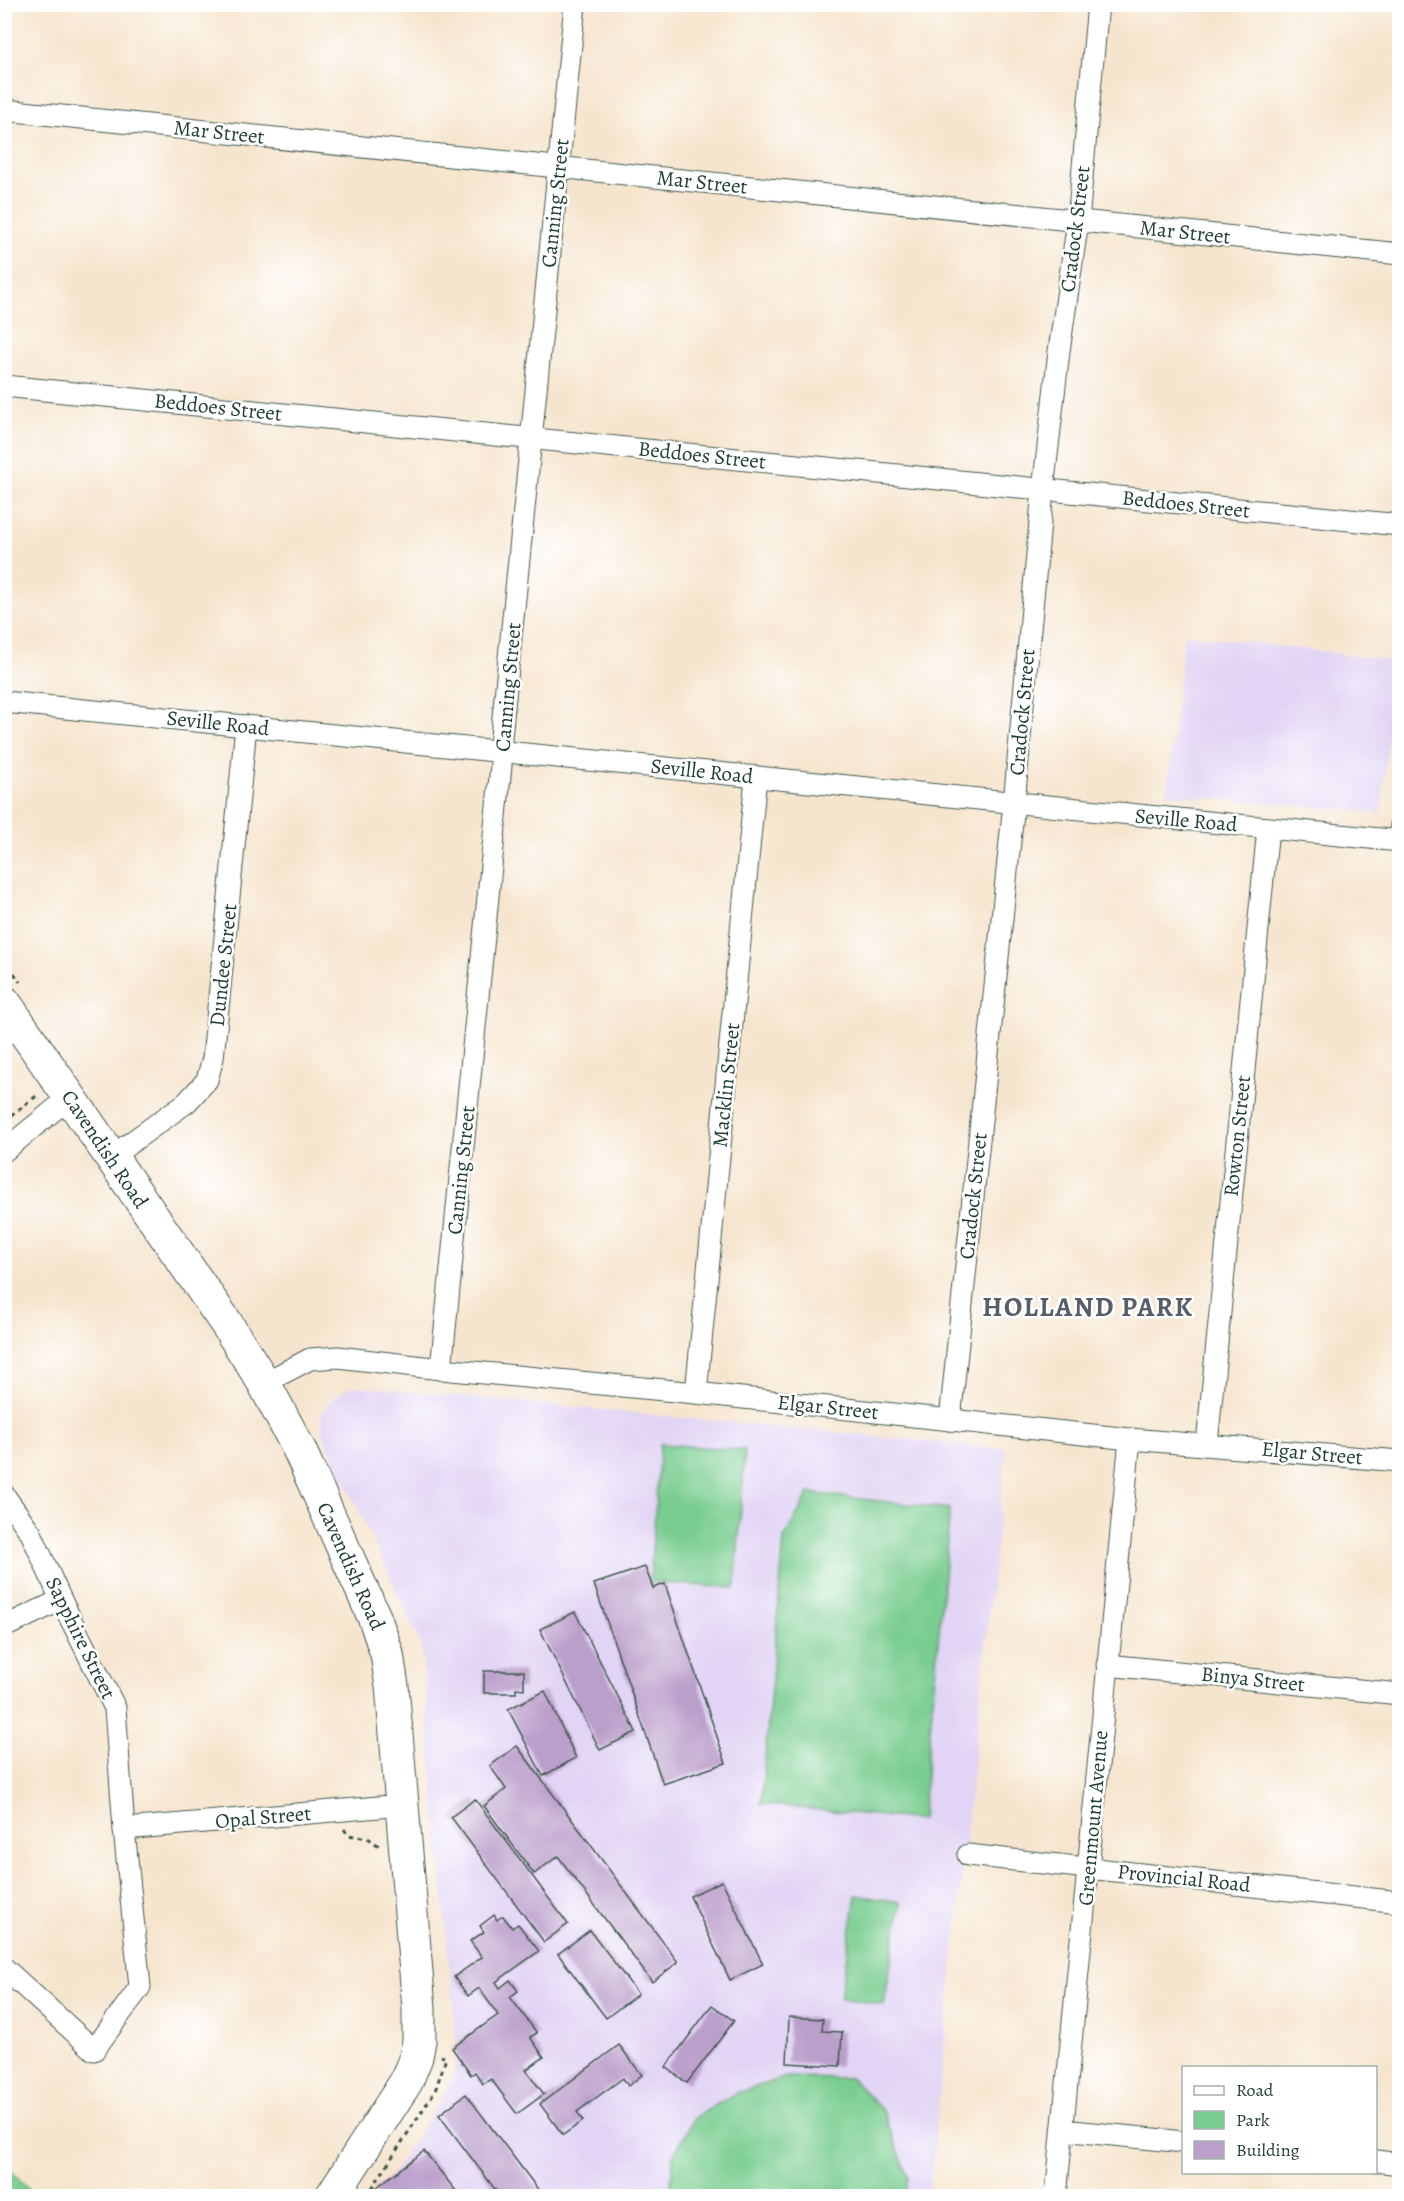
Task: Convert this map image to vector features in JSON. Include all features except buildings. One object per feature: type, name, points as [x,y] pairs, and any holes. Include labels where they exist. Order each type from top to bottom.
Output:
[{"type":"main road","name":"Cavendish Road","points":[[4,1002],[55,1095],[111,1157],[226,1323],[264,1383],[304,1459],[383,1641],[392,1686],[419,2008],[417,2051],[401,2092],[332,2196]]},
{"type":"street","name":"Canning Street","points":[[441,1369],[502,751],[501,737],[575,4]]},
{"type":"street","name":"Cradock Street","points":[[950,1420],[1014,803],[1043,490],[1077,221],[1098,4]]},
{"type":"street","name":"Mar Street","points":[[4,111],[1400,254]]},
{"type":"street","name":"Beddoes Street","points":[[4,386],[1400,525]]},
{"type":"street","name":"Seville Road","points":[[4,702],[1397,841]]},
{"type":"street","name":"Dundee Street","points":[[111,1157],[187,1102],[207,1080],[213,1058],[246,726]]},
{"type":"street","name":"Macklin Street","points":[[696,1393],[756,777]]},
{"type":"street","name":"Rowton Street","points":[[1207,1444],[1268,828]]},
{"type":"street","points":[[4,1151],[55,1095]]},
{"type":"street","name":"Elgar Street","points":[[264,1383],[302,1362],[328,1356],[1130,1439],[1400,1461]]},
{"type":"street","name":"Greenmount Avenue","points":[[1056,2196],[1130,1439]]},
{"type":"street","name":"Sapphire Street","points":[[4,1496],[31,1533],[61,1600],[115,1707],[124,1829],[141,1987],[94,2050],[4,1968]]},
{"type":"street","points":[[4,1627],[61,1600]]},
{"type":"street","name":"Binya Street","points":[[1107,1665],[1400,1694]]},
{"type":"street","name":"Opal Street","points":[[124,1829],[402,1805]]},
{"type":"street","name":"Provincial Road","points":[[969,1855],[1400,1902]]},
{"type":"street","points":[[1062,2130],[1182,2142]]},
{"type":"street","points":[[1377,2161],[1400,2164]]},
{"type":"lane","points":[[1397,841],[1400,794]]},
{"type":"path","points":[[4,1121],[55,1095]]},
{"type":"path","points":[[341,1810],[346,1833],[368,1838],[382,1849]]},
{"type":"path","points":[[367,2196],[435,2091],[446,2058],[436,2055]]},
{"type":"shaded area","points":[[1184,634],[1396,661],[1381,813],[1167,794]]},
{"type":"shaded area","points":[[352,1386],[1006,1449],[929,2196],[377,2196],[442,2098],[453,2077],[457,2049],[421,1643],[323,1435],[321,1413],[333,1398]]},
{"type":"green space","points":[[660,1444],[745,1450],[735,1588],[650,1582]]},
{"type":"green space","points":[[809,1493],[950,1509],[922,1820],[761,1804],[784,1539]]},
{"type":"green space","points":[[856,1895],[901,1902],[884,2005],[840,1998]]},
{"type":"green space","points":[[787,2077],[850,2078],[882,2109],[908,2176],[906,2196],[670,2196],[673,2156],[694,2118],[736,2093]]},
{"type":"green space","points":[[5,2165],[36,2196],[5,2196]]},
{"type":"district","name":"HOLLAND PARK","points":[[1088,1307]]}]
